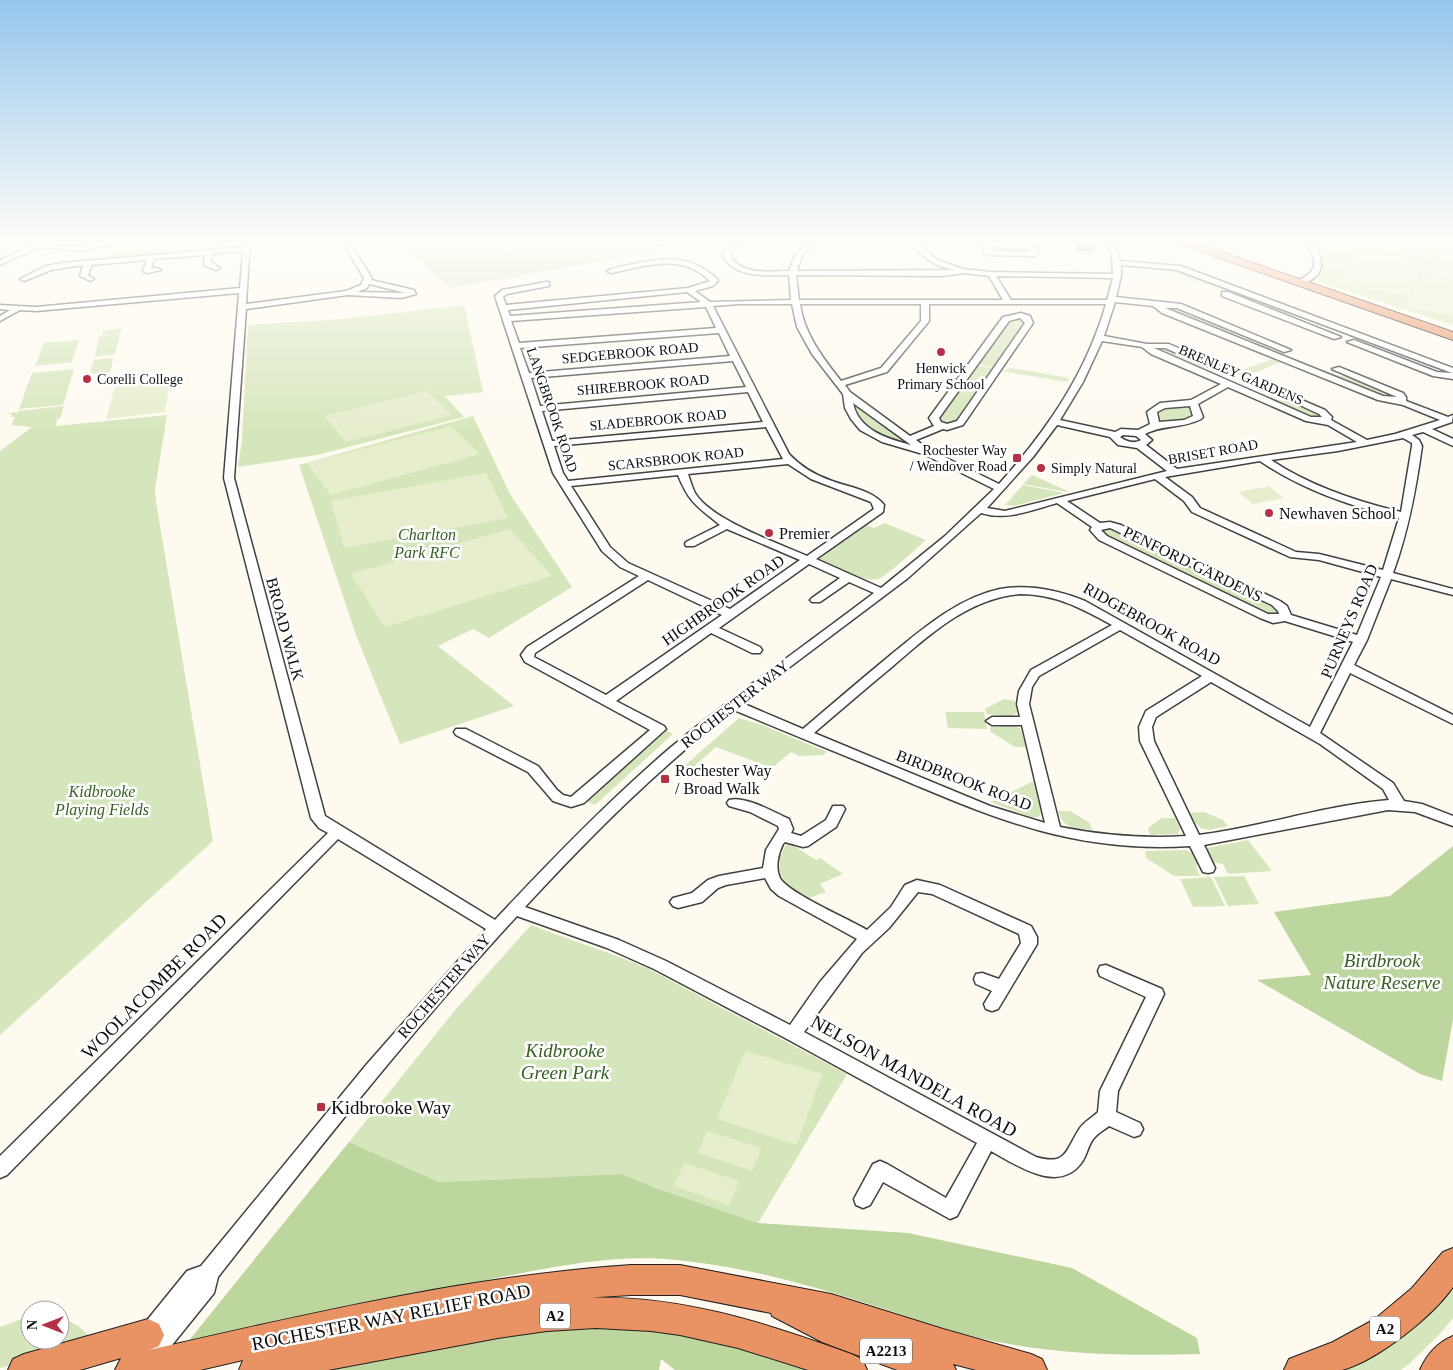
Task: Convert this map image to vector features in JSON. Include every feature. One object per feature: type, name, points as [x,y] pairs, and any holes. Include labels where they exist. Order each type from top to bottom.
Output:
[{"type":"highway","points":[[1366,304],[1453,336]]},
{"type":"highway","points":[[1372,304],[1453,331]]},
{"type":"highway","name":"A2","points":[[1300,1370],[1325,1362],[1374,1338],[1412,1309],[1433,1288],[1453,1262]]},
{"type":"highway","name":"ROCHESTER WAY RELIEF ROAD","points":[[24,1370],[138,1357],[520,1291],[585,1283],[631,1280],[680,1280],[764,1294],[831,1309],[943,1345],[1031,1370]]},
{"type":"highway","name":"A2213","points":[[764,1294],[833,1332],[940,1370]]},
{"type":"highway","name":"ROCHESTER WAY RELIEF ROAD","points":[[255,1370],[318,1356],[504,1321],[568,1314],[621,1313],[676,1319],[716,1326],[782,1345],[851,1370]]},
{"type":"highway","points":[[1436,1370],[1453,1352]]},
{"type":"street","points":[[0,307],[17,309],[50,308],[94,304]]},
{"type":"street","points":[[243,306],[260,304]]},
{"type":"street","points":[[502,304],[503,308],[545,304]]},
{"type":"street","points":[[507,319],[708,304],[790,461]]},
{"type":"street","points":[[795,304],[807,340],[847,394],[926,451],[985,482],[1001,488]]},
{"type":"street","points":[[840,384],[884,370],[925,321],[925,304]]},
{"type":"street","points":[[1021,316],[1023,304]]},
{"type":"street","name":"ROCHESTER WAY","points":[[138,1357],[194,1278],[208,1273],[411,1022],[513,908],[625,797],[674,752],[732,704],[882,592],[945,540],[1001,488],[1029,456],[1080,382],[1101,338],[1111,304]]},
{"type":"street","points":[[1148,304],[1178,306],[1287,350]]},
{"type":"street","points":[[1251,304],[1337,337]]},
{"type":"street","points":[[1275,304],[1453,372]]},
{"type":"street","points":[[1158,305],[1172,314],[1380,398],[1401,402],[1451,419]]},
{"type":"street","name":"BROAD WALK","points":[[243,306],[229,474],[231,489],[318,818],[324,824],[496,928]]},
{"type":"street","name":"LANGBROOK ROAD","points":[[503,308],[548,444],[564,484],[610,554],[624,565],[730,614]]},
{"type":"street","points":[[0,319],[17,309]]},
{"type":"street","points":[[1289,318],[1302,314]]},
{"type":"street","points":[[911,440],[942,426],[956,426],[960,423],[1028,323],[1027,318],[1021,316],[1006,319],[934,418],[934,422],[942,426]]},
{"type":"street","points":[[515,346],[722,330]]},
{"type":"street","name":"BRENLEY GARDENS","points":[[1101,338],[1147,346],[1161,345],[1170,347],[1222,370]]},
{"type":"street","points":[[1351,342],[1436,374],[1453,376]]},
{"type":"street","name":"BRENLEY GARDENS","points":[[1147,346],[1154,352],[1308,419],[1335,425],[1365,443]]},
{"type":"street","name":"SEDGEBROOK ROAD","points":[[526,376],[736,358]]},
{"type":"street","points":[[1336,369],[1400,395],[1402,397],[1401,402]]},
{"type":"street","points":[[1155,424],[1152,412],[1163,405],[1193,403],[1228,384]]},
{"type":"street","name":"SHIREBROOK ROAD","points":[[536,409],[752,389]]},
{"type":"street","points":[[847,394],[848,403],[855,419],[862,428],[892,443],[926,451]]},
{"type":"street","name":"BRENLEY GARDENS","points":[[1280,394],[1322,412],[1327,417],[1326,422]]},
{"type":"street","points":[[1139,433],[1155,424],[1188,423],[1198,417],[1193,403]]},
{"type":"street","name":"BRISET ROAD","points":[[979,510],[995,514],[1005,514],[1176,472],[1365,443],[1405,435],[1451,419]]},
{"type":"street","points":[[1054,422],[1116,435],[1125,431],[1139,433],[1147,440],[1140,445]]},
{"type":"street","name":"SLADEBROOK ROAD","points":[[548,444],[770,424]]},
{"type":"street","points":[[1424,429],[1453,443]]},
{"type":"street","points":[[1116,435],[1117,440],[1124,444],[1140,445],[1176,472]]},
{"type":"street","name":"PURNEYS ROAD","points":[[1313,734],[1362,640],[1388,575],[1405,516],[1417,446],[1416,442],[1405,435]]},
{"type":"street","points":[[1261,458],[1290,476],[1325,493],[1350,502],[1405,516]]},
{"type":"street","name":"SCARSBROOK ROAD","points":[[564,484],[790,461]]},
{"type":"street","name":"HIGHBROOK ROAD","points":[[607,702],[879,510],[875,500],[809,474],[790,461]]},
{"type":"street","points":[[682,472],[690,493],[697,502],[727,525],[882,592]]},
{"type":"street","points":[[1157,476],[1188,499],[1196,510],[1285,551],[1319,557],[1453,592]]},
{"type":"street","name":"PENFORD GARDENS","points":[[1059,500],[1098,526],[1110,525],[1117,527],[1276,603],[1283,608],[1286,613],[1285,617]]},
{"type":"street","points":[[690,544],[727,525]]},
{"type":"street","name":"PENFORD GARDENS","points":[[1098,526],[1095,530],[1102,538],[1264,616],[1273,619],[1285,617],[1362,640]]},
{"type":"street","points":[[607,702],[529,659],[527,655],[530,650],[647,576]]},
{"type":"street","points":[[816,600],[848,577]]},
{"type":"street","name":"RIDGEBROOK ROAD","points":[[805,734],[914,641],[955,614],[992,595],[1020,591],[1062,596],[1081,604],[1313,734],[1380,780],[1393,793],[1399,805]]},
{"type":"street","points":[[1054,831],[1023,704],[1024,693],[1028,681],[1035,673],[1121,626]]},
{"type":"street","points":[[710,628],[756,650]]},
{"type":"street","points":[[1348,667],[1453,720]]},
{"type":"street","points":[[1208,868],[1147,741],[1144,730],[1146,721],[1151,714],[1211,676]]},
{"type":"street","name":"ROCHESTER WAY","points":[[461,732],[533,769],[552,793],[558,798],[571,802],[579,800],[659,729],[607,702]]},
{"type":"street","name":"BIRDBROOK ROAD","points":[[732,704],[985,809],[1054,831],[1127,842],[1195,841],[1374,807],[1399,805],[1417,807],[1453,821]]},
{"type":"street","points":[[992,721],[1027,721]]},
{"type":"street","points":[[734,803],[779,819],[784,823],[786,829],[772,852],[771,872],[775,882],[783,892],[798,902],[823,912],[867,938]]},
{"type":"street","points":[[782,836],[803,842],[831,823],[838,809]]},
{"type":"street","name":"WOOLACOMBE ROAD","points":[[0,1168],[337,832]]},
{"type":"street","points":[[678,902],[697,898],[713,884],[724,880],[771,872]]},
{"type":"street","points":[[793,1034],[856,949],[896,911],[910,889],[917,886],[935,889],[1025,930],[1029,944],[992,1004]]},
{"type":"street","name":"NELSON MANDELA ROAD","points":[[513,908],[635,953],[793,1034],[1032,1164],[1049,1169],[1064,1167],[1075,1157],[1087,1133],[1107,1116]]},
{"type":"street","points":[[1106,971],[1156,994],[1109,1091],[1107,1116],[1134,1130]]},
{"type":"street","points":[[982,979],[1002,988]]},
{"type":"street","points":[[863,1199],[880,1170],[950,1210],[988,1140]]},
{"type":"green space","points":[[1256,304],[1269,304],[1295,314],[1287,316]]},
{"type":"green space","points":[[1388,304],[1453,304],[1453,325]]},
{"type":"green space","points":[[1406,304],[1453,304],[1453,316],[1405,306]]},
{"type":"green space","points":[[464,305],[483,392],[445,396],[464,417],[317,455],[238,467],[242,440],[248,325],[343,319]]},
{"type":"green space","points":[[1174,306],[1234,331],[1232,333],[1248,341],[1245,342],[1164,308]]},
{"type":"green space","points":[[1020,317],[1026,322],[997,366],[976,364],[1008,320]]},
{"type":"green space","points":[[122,328],[120,333],[113,334],[120,334],[115,354],[95,357],[99,337],[113,335],[102,335],[103,331]]},
{"type":"green space","points":[[79,340],[72,362],[35,366],[44,343]]},
{"type":"green space","points":[[1165,347],[1206,364],[1204,368],[1223,376],[1218,378],[1155,349]]},
{"type":"green space","points":[[110,358],[113,360],[110,372],[92,374],[90,372],[94,360]]},
{"type":"green space","points":[[1275,358],[1284,361],[1243,377],[1234,373]]},
{"type":"green space","points":[[974,367],[995,368],[958,422],[954,425],[941,424],[937,418]]},
{"type":"green space","points":[[1011,368],[1069,378],[1067,382],[1001,371]]},
{"type":"green space","points":[[74,369],[63,405],[19,409],[32,373]]},
{"type":"green space","points":[[1317,369],[1340,376],[1349,376],[1398,397],[1391,399],[1314,370]]},
{"type":"green space","points":[[170,380],[165,412],[106,419],[115,386]]},
{"type":"green space","points":[[427,391],[452,415],[346,442],[324,416]]},
{"type":"green space","points":[[1264,394],[1281,401],[1291,401],[1320,413],[1323,417],[1312,418],[1256,395]]},
{"type":"green space","points":[[852,403],[855,403],[910,444],[907,445],[878,435],[858,419]]},
{"type":"green space","name":"Kidbrooke Playing Fields","points":[[64,406],[60,418],[57,419],[56,426],[167,415],[155,489],[156,502],[213,841],[0,1035],[0,451],[32,427],[11,425],[15,417],[11,417],[12,414],[4,414],[16,412],[16,415],[18,411]]},
{"type":"green space","points":[[1164,406],[1191,406],[1194,416],[1172,423],[1158,421],[1156,411]]},
{"type":"green space","name":"Charlton Park RFC","points":[[473,416],[510,494],[572,587],[489,638],[473,629],[438,646],[514,706],[400,744],[356,635],[299,465]]},
{"type":"green space","points":[[451,426],[480,454],[331,495],[307,463]]},
{"type":"green space","points":[[486,473],[508,518],[344,548],[331,501]]},
{"type":"green space","points":[[1032,475],[1067,491],[1067,492],[1023,484]]},
{"type":"green space","points":[[1023,485],[1064,493],[1014,506],[1005,505]]},
{"type":"green space","points":[[1269,486],[1284,498],[1253,504],[1238,492]]},
{"type":"green space","points":[[885,523],[926,540],[882,577],[872,580],[865,578],[819,559],[866,525],[874,528]]},
{"type":"green space","points":[[1108,527],[1275,605],[1280,613],[1271,616],[1104,536],[1100,530]]},
{"type":"green space","points":[[510,529],[552,576],[385,627],[351,574]]},
{"type":"green space","points":[[1004,699],[1015,701],[1017,712],[1012,717],[987,714],[985,709]]},
{"type":"green space","points":[[945,712],[984,712],[987,729],[948,728]]},
{"type":"green space","points":[[739,718],[762,725],[827,752],[823,755],[799,756],[791,752],[772,768],[716,747],[681,778],[675,774]]},
{"type":"green space","points":[[1003,725],[1013,725],[1021,729],[1026,747],[1015,747],[991,732],[990,727],[1000,727]]},
{"type":"green space","points":[[664,729],[673,734],[595,805],[586,801]]},
{"type":"green space","points":[[1034,781],[1042,813],[1038,817],[1031,817],[990,802]]},
{"type":"green space","points":[[1058,811],[1070,811],[1090,823],[1092,830],[1067,825],[1063,822]]},
{"type":"green space","points":[[1204,812],[1223,820],[1228,826],[1209,829],[1201,828],[1190,813]]},
{"type":"green space","points":[[1162,818],[1175,818],[1180,828],[1178,834],[1150,835],[1148,828]]},
{"type":"green space","points":[[1248,840],[1272,871],[1228,874],[1223,864],[1211,862],[1207,853],[1208,848]]},
{"type":"green space","points":[[788,842],[816,860],[820,858],[843,874],[820,884],[826,892],[809,898],[800,894],[786,882],[780,868],[780,860]]},
{"type":"green space","name":"Birdbrook Nature Reserve","points":[[1453,846],[1453,1019],[1442,1081],[1420,1074],[1257,980],[1311,975],[1274,912],[1390,896]]},
{"type":"green space","points":[[1186,850],[1195,855],[1198,863],[1196,867],[1200,876],[1174,876],[1146,858],[1145,851]]},
{"type":"green space","points":[[1244,876],[1259,904],[1228,906],[1214,877]]},
{"type":"green space","points":[[1211,877],[1225,906],[1193,907],[1180,879]]},
{"type":"green space","name":"Kidbrooke Green Park","points":[[531,925],[647,968],[847,1074],[758,1223],[656,1188],[622,1174],[439,1182],[349,1142],[456,1009]]},
{"type":"green space","points":[[745,1051],[822,1074],[797,1145],[717,1119]]},
{"type":"green space","points":[[707,1131],[761,1148],[752,1171],[698,1153]]},
{"type":"green space","points":[[349,1142],[439,1182],[622,1174],[656,1188],[758,1223],[908,1233],[1072,1268],[1197,1338],[1200,1354],[1141,1355],[1083,1353],[1025,1347],[968,1335],[792,1281],[723,1266],[652,1258],[578,1263],[371,1303],[187,1343]]},
{"type":"green space","points":[[684,1163],[739,1181],[729,1205],[674,1186]]},
{"type":"green space","points":[[1453,1286],[1453,1318],[1439,1335],[1401,1370],[1339,1370]]},
{"type":"green space","points":[[20,1320],[20,1350],[66,1350],[0,1368],[0,1327]]},
{"type":"green space","points":[[70,1322],[77,1325],[96,1342],[70,1349]]},
{"type":"green space","points":[[574,1327],[646,1327],[693,1332],[818,1370],[675,1370],[661,1359],[659,1370],[310,1370],[485,1336]]},
{"type":"place","name":"Henwick Primary School","points":[[941,352]]},
{"type":"place","name":"Corelli College","points":[[87,379]]},
{"type":"place","name":"Rochester Way / Wendover Road","points":[[1017,458]]},
{"type":"place","name":"Simply Natural","points":[[1041,468]]},
{"type":"place","name":"Newhaven School","points":[[1269,513]]},
{"type":"place","name":"Premier","points":[[769,533]]},
{"type":"place","name":"Rochester Way / Broad Walk","points":[[665,779]]},
{"type":"place","name":"Kidbrooke Way","points":[[321,1107]]}]
